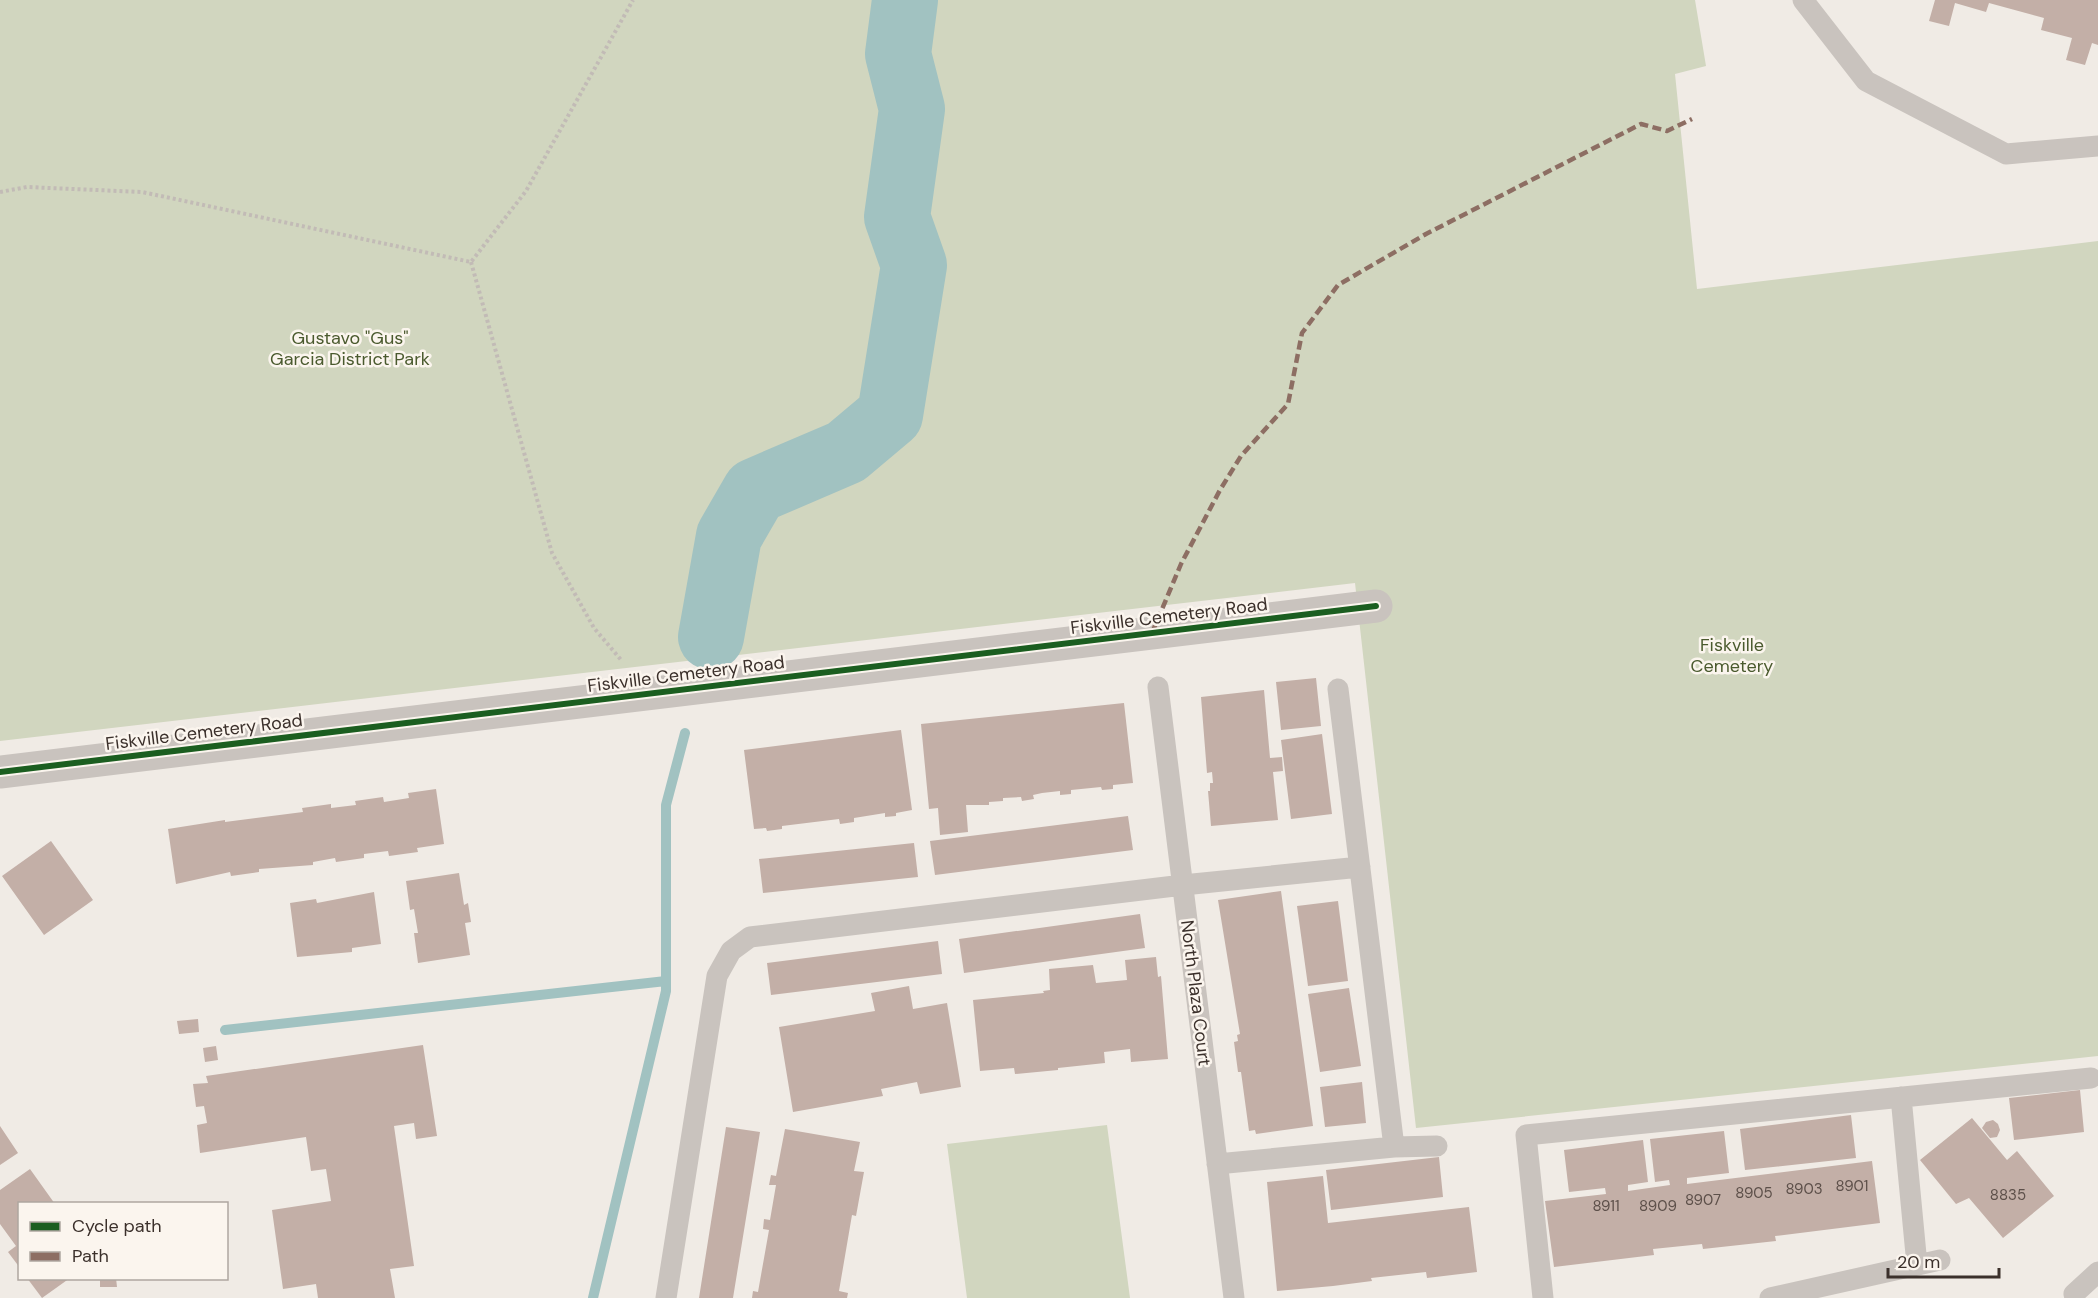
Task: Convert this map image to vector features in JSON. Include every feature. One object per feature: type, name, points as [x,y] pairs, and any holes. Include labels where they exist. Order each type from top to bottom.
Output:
[{"type":"street","name":"Fiskville Cemetery Road","points":[[0,772],[1376,606]]},
{"type":"lane","points":[[1803,0],[1866,81],[2006,154],[2098,146]]},
{"type":"lane","name":"North Plaza Court","points":[[1158,687],[1234,1298]]},
{"type":"lane","points":[[1338,689],[1394,1147]]},
{"type":"lane","points":[[666,1298],[717,976],[731,951],[750,937],[1183,885],[1360,867]]},
{"type":"lane","points":[[1543,1298],[1526,1135],[2091,1078]]},
{"type":"lane","points":[[1901,1097],[1917,1265]]},
{"type":"lane","points":[[1217,1164],[1394,1147],[1437,1146]]},
{"type":"lane","points":[[1770,1298],[1940,1260]]},
{"type":"lane","points":[[2074,1298],[2074,1294],[2098,1272]]},
{"type":"path","points":[[471,262],[526,191],[633,0]]},
{"type":"path","points":[[0,192],[27,187],[142,192],[471,262]]},
{"type":"path","points":[[471,262],[552,553],[594,628],[649,693]]},
{"type":"green space","name":"Gustavo \"Gus\" Garcia District Park","points":[[0,0],[1695,0],[1706,66],[1675,74],[1697,289],[2098,241],[2098,1056],[1416,1128],[1355,583],[0,741]]},
{"type":"green space","points":[[1107,1125],[1130,1298],[967,1298],[947,1144]]},
{"type":"building","points":[[1935,0],[2098,0],[2098,45],[2092,43],[2085,65],[2066,60],[2072,38],[2041,30],[2044,18],[1989,3],[1986,12],[1955,3],[1949,26],[1929,21]]},
{"type":"building","points":[[1316,678],[1321,726],[1281,730],[1276,682]]},
{"type":"building","points":[[1264,690],[1270,758],[1282,757],[1283,771],[1273,772],[1278,820],[1211,826],[1208,791],[1210,791],[1210,783],[1213,783],[1212,772],[1207,773],[1201,697]]},
{"type":"building","points":[[1124,703],[1133,783],[1113,785],[1113,789],[1102,790],[1101,787],[1071,790],[1071,794],[1060,795],[1060,791],[1042,793],[1033,795],[1034,799],[1022,801],[1021,797],[1003,798],[1003,801],[989,802],[989,805],[966,805],[968,832],[940,835],[938,808],[929,809],[921,724]]},
{"type":"building","points":[[901,730],[912,810],[896,813],[896,816],[885,817],[885,813],[854,818],[854,822],[840,824],[839,819],[782,826],[782,829],[767,831],[766,828],[754,829],[744,750]]},
{"type":"building","points":[[1322,734],[1332,814],[1291,819],[1281,740]]},
{"type":"building","points":[[436,789],[444,844],[417,848],[418,852],[389,856],[388,851],[364,854],[364,858],[336,862],[335,858],[313,862],[313,865],[259,869],[259,872],[231,876],[230,872],[176,884],[168,829],[225,820],[225,822],[303,812],[302,808],[331,804],[331,808],[356,805],[355,801],[383,797],[384,802],[409,798],[408,793]]},
{"type":"building","points":[[1128,816],[1133,850],[935,875],[930,841]]},
{"type":"building","points":[[51,841],[93,900],[44,935],[2,876]]},
{"type":"building","points":[[914,843],[918,877],[763,893],[759,859]]},
{"type":"building","points":[[459,873],[464,905],[468,903],[471,922],[465,923],[470,955],[418,963],[414,933],[418,933],[414,909],[410,910],[406,881]]},
{"type":"building","points":[[1281,891],[1313,1126],[1256,1134],[1255,1130],[1249,1131],[1241,1072],[1238,1072],[1234,1042],[1238,1041],[1237,1035],[1240,1034],[1218,900]]},
{"type":"building","points":[[374,892],[381,944],[352,948],[352,952],[297,957],[290,903],[316,899],[317,903]]},
{"type":"building","points":[[1338,901],[1348,981],[1308,986],[1297,906]]},
{"type":"building","points":[[1140,914],[1145,948],[964,973],[959,939]]},
{"type":"building","points":[[938,941],[942,974],[771,995],[767,963]]},
{"type":"building","points":[[1156,957],[1158,977],[1161,976],[1168,1059],[1131,1062],[1130,1049],[1104,1052],[1105,1063],[1058,1068],[1058,1070],[1015,1074],[1014,1068],[980,1071],[973,1000],[1044,993],[1043,991],[1050,990],[1049,969],[1093,965],[1096,983],[1127,980],[1125,960]]},
{"type":"building","points":[[909,986],[913,1009],[947,1003],[961,1087],[920,1094],[917,1082],[881,1089],[883,1096],[793,1112],[779,1027],[875,1011],[871,993]]},
{"type":"building","points":[[1349,988],[1361,1066],[1320,1072],[1308,994]]},
{"type":"building","points":[[198,1019],[199,1032],[179,1034],[177,1021]]},
{"type":"building","points":[[423,1045],[437,1136],[416,1139],[414,1123],[394,1126],[414,1266],[390,1269],[395,1298],[318,1298],[316,1284],[283,1289],[272,1210],[331,1201],[326,1169],[311,1171],[306,1137],[200,1153],[197,1125],[207,1123],[204,1106],[196,1107],[193,1084],[208,1083],[206,1076]]},
{"type":"building","points":[[216,1046],[218,1060],[205,1062],[203,1048]]},
{"type":"building","points":[[1362,1082],[1366,1123],[1325,1127],[1320,1087]]},
{"type":"building","points":[[2080,1090],[2084,1132],[2014,1140],[2009,1098]]},
{"type":"building","points":[[1851,1115],[1856,1158],[1745,1170],[1740,1129]]},
{"type":"building","points":[[1972,1118],[2007,1160],[2017,1151],[2054,1196],[2003,1238],[1969,1198],[1956,1204],[1920,1160]]},
{"type":"building","points":[[1993,1120],[1998,1124],[2000,1130],[1997,1137],[1990,1138],[1982,1128],[1986,1122]]},
{"type":"building","points":[[0,1126],[18,1153],[0,1165]]},
{"type":"building","points":[[726,1127],[760,1132],[733,1298],[699,1298]]},
{"type":"building","points":[[785,1129],[860,1142],[854,1171],[864,1172],[856,1216],[852,1215],[839,1291],[848,1293],[847,1298],[752,1298],[753,1291],[758,1292],[769,1230],[763,1229],[764,1219],[770,1220],[776,1185],[769,1185],[771,1175],[776,1176]]},
{"type":"building","points":[[1724,1131],[1729,1173],[1687,1178],[1687,1184],[1872,1161],[1880,1223],[1775,1236],[1776,1241],[1703,1249],[1702,1244],[1653,1249],[1654,1255],[1554,1267],[1545,1201],[1606,1194],[1605,1188],[1569,1192],[1564,1150],[1643,1140],[1648,1182],[1628,1185],[1628,1191],[1670,1185],[1669,1180],[1655,1182],[1650,1139]]},
{"type":"building","points":[[1439,1157],[1443,1197],[1331,1210],[1326,1170]]},
{"type":"building","points":[[30,1169],[54,1202],[18,1202],[18,1265],[8,1252],[16,1246],[0,1224],[0,1190]]},
{"type":"building","points":[[1323,1176],[1328,1223],[1469,1207],[1477,1272],[1427,1278],[1426,1272],[1371,1278],[1372,1281],[1333,1286],[1277,1291],[1267,1182]]},
{"type":"building","points":[[28,1280],[67,1280],[42,1298]]},
{"type":"building","points":[[100,1280],[116,1280],[117,1287],[100,1287]]},
{"type":"waterway","points":[[711,637],[729,536],[755,491],[846,452],[890,415],[914,265],[897,217],[912,109],[898,54],[905,0]]},
{"type":"waterway","points":[[593,1298],[666,991],[666,805],[685,733]]},
{"type":"waterway","points":[[225,1030],[666,981]]},
{"type":"marked path","points":[[1152,633],[1181,564],[1220,490],[1241,456],[1288,404],[1302,333],[1338,285],[1426,234],[1641,124],[1667,131],[1692,119]]},
{"type":"cycle path","points":[[0,772],[1376,606]]},
{"type":"park label","name":"Fiskville Cemetery","points":[[1732,655]]}]
